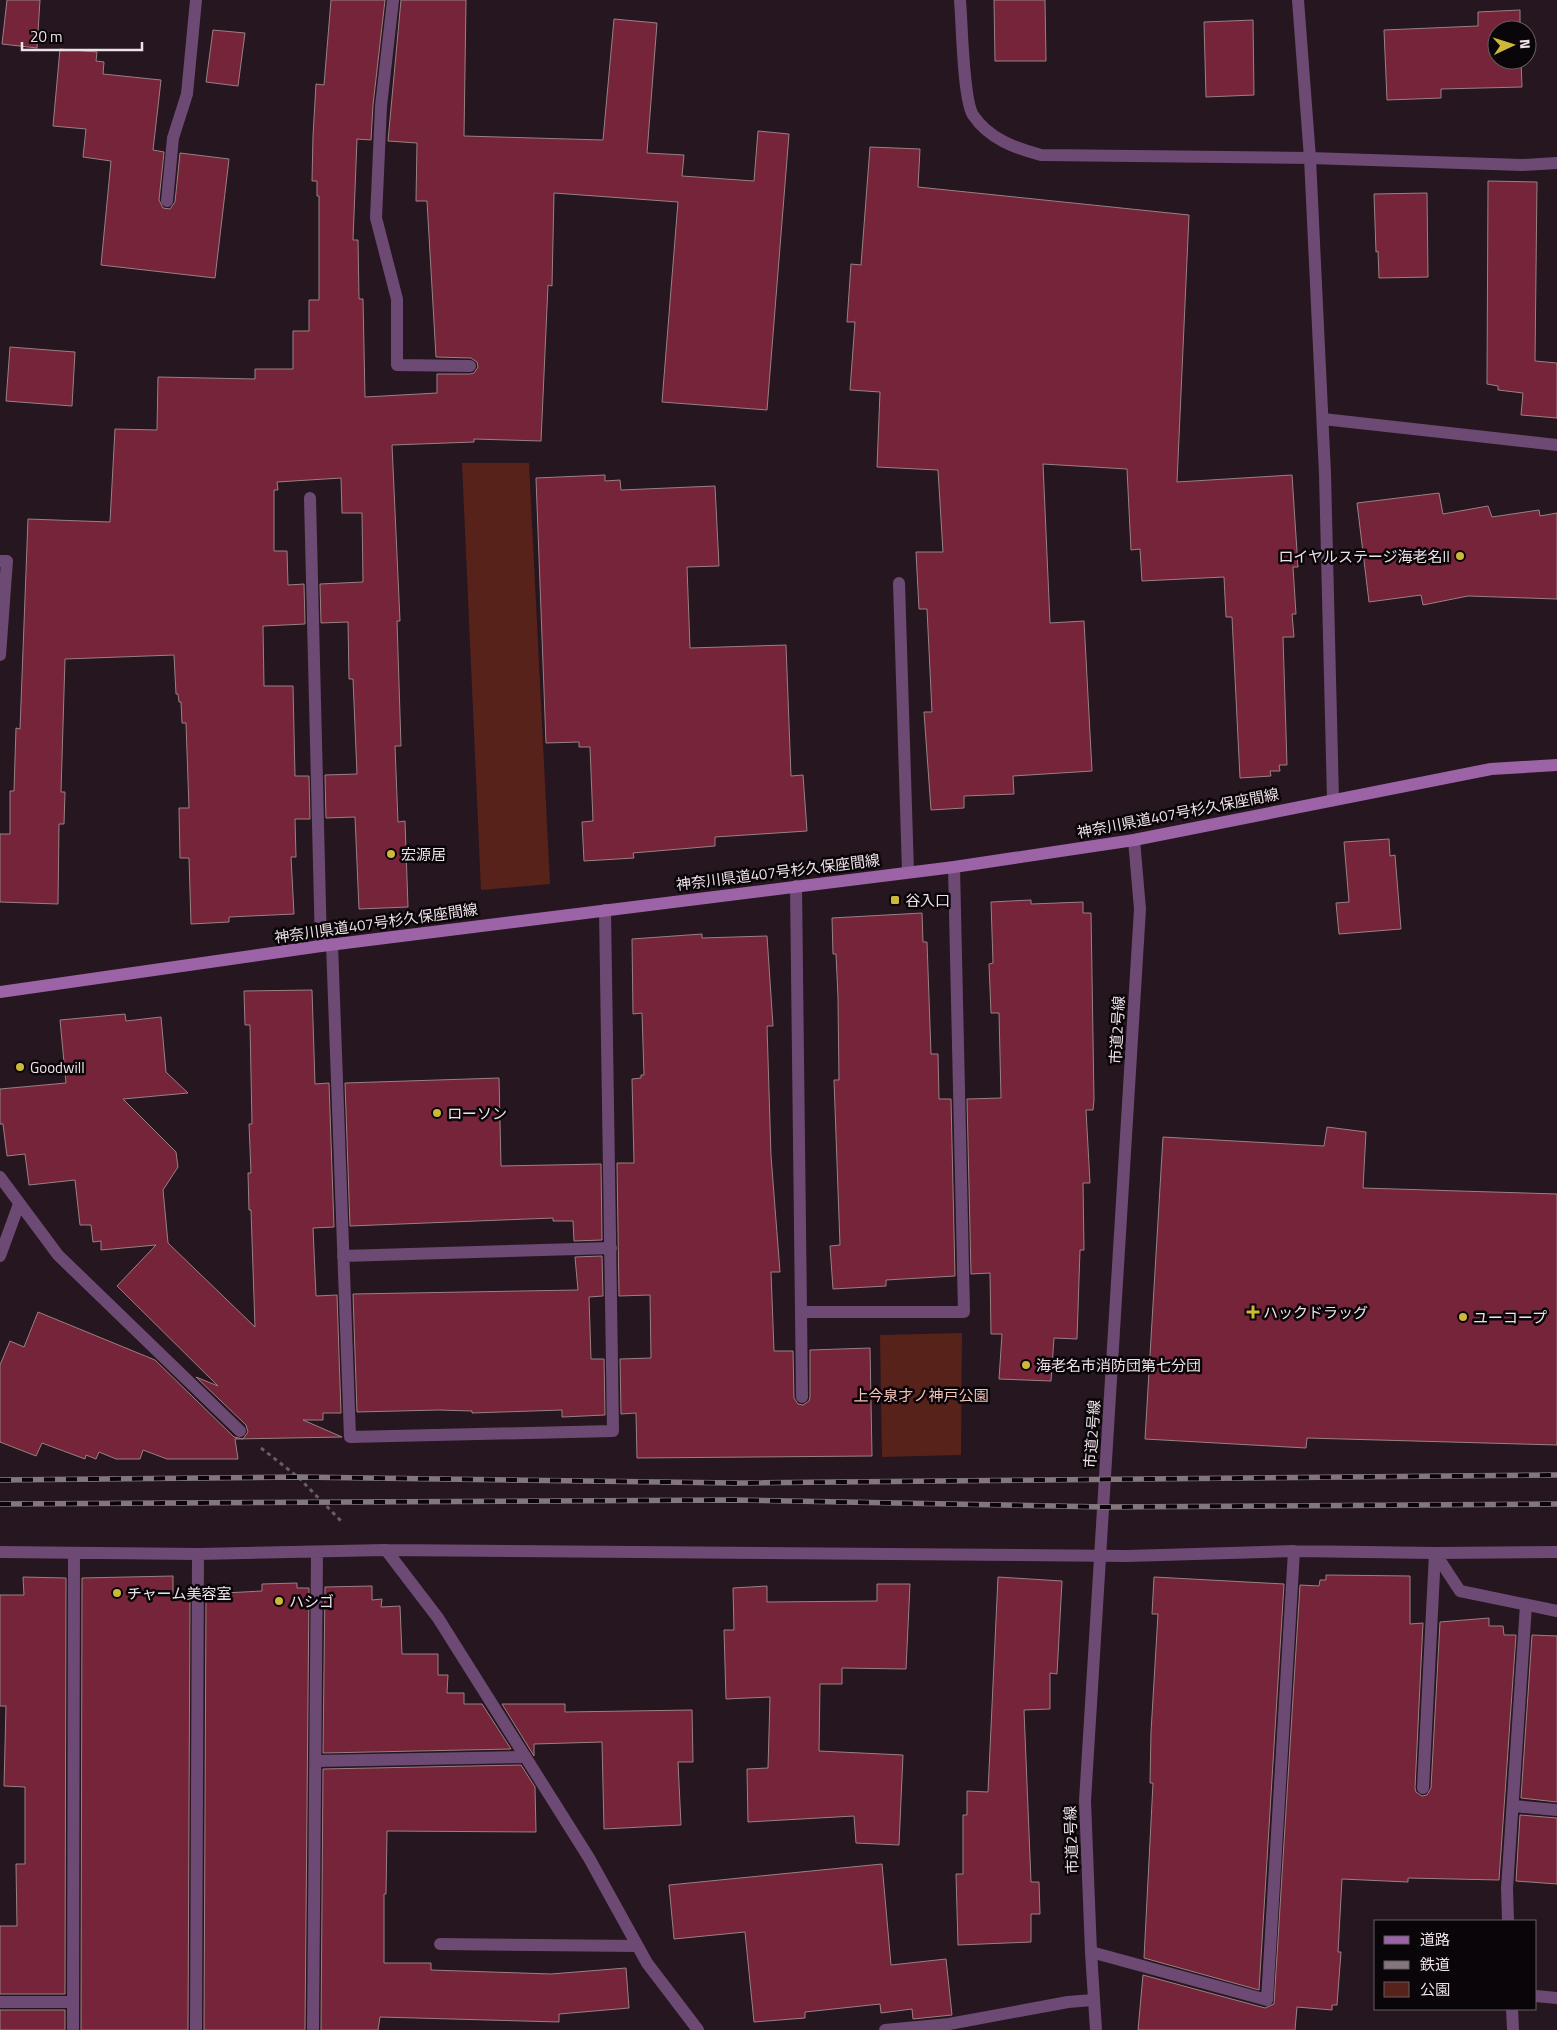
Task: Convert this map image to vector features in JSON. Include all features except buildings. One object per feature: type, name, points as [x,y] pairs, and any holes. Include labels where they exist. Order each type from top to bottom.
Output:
[{"type":"main road","name":"神奈川県道407号杉久保座間線","points":[[0,992],[326,945],[954,867],[1134,840],[1491,769],[1557,765]]},
{"type":"street","points":[[167,201],[173,138],[188,94],[196,0]]},
{"type":"street","points":[[393,0],[381,106],[376,218],[397,299],[397,365],[470,366]]},
{"type":"street","points":[[960,0],[966,90],[972,114],[989,132],[1009,147],[1041,155],[1310,158],[1522,165],[1557,163]]},
{"type":"street","points":[[1298,0],[1310,158],[1323,419],[1333,800]]},
{"type":"street","points":[[1323,419],[1557,445]]},
{"type":"street","points":[[310,498],[326,945],[343,1256],[350,1437],[614,1431],[605,910]]},
{"type":"street","points":[[0,561],[7,561],[0,655]]},
{"type":"street","points":[[899,582],[908,872]]},
{"type":"street","name":"市道2号線","points":[[1096,2030],[1093,2000],[1085,1801],[1102,1555],[1140,909],[1134,840]]},
{"type":"street","points":[[801,1312],[964,1312],[954,867]]},
{"type":"street","points":[[796,886],[802,1397]]},
{"type":"street","points":[[0,1177],[58,1255],[240,1431]]},
{"type":"street","points":[[1,1248],[19,1204]]},
{"type":"street","points":[[343,1256],[611,1248]]},
{"type":"street","points":[[386,1550],[438,1618],[589,1858],[647,1962],[698,2030]]},
{"type":"street","points":[[0,1552],[198,1554],[386,1550],[1102,1555],[1294,1551],[1435,1554],[1557,1552]]},
{"type":"street","points":[[1091,1952],[1267,2000],[1294,1551]]},
{"type":"street","points":[[313,2030],[317,1552]]},
{"type":"street","points":[[73,2030],[74,1553]]},
{"type":"street","points":[[196,2030],[198,1554]]},
{"type":"street","points":[[1435,1554],[1460,1591],[1557,1611]]},
{"type":"street","points":[[1423,1788],[1435,1554]]},
{"type":"street","points":[[1508,1920],[1507,1888],[1526,1606]]},
{"type":"street","points":[[316,1761],[525,1758]]},
{"type":"street","points":[[1514,1806],[1557,1810]]},
{"type":"street","points":[[440,1944],[638,1946]]},
{"type":"street","points":[[1537,1996],[1557,1998]]},
{"type":"street","points":[[885,2030],[949,2024],[1068,2002],[1093,2000]]},
{"type":"street","points":[[0,2002],[73,2002]]},
{"type":"street","points":[[1512,2010],[1513,2030]]},
{"type":"path","points":[[240,1431],[298,1477],[325,1503],[365,1551]]},
{"type":"green space","points":[[462,463],[529,463],[550,884],[481,890]]},
{"type":"green space","name":"上今泉才ノ神戸公園","points":[[962,1333],[961,1455],[882,1457],[880,1335]]},
{"type":"railway","points":[[0,1480],[298,1477],[736,1483],[1557,1475]]},
{"type":"railway","points":[[0,1504],[732,1500],[1105,1507],[1557,1504]]},
{"type":"place","name":"ロイヤルステージ海老名II","points":[[1460,556]]},
{"type":"place","name":"宏源居","points":[[391,854]]},
{"type":"place","name":"谷入口","points":[[895,900]]},
{"type":"place","name":"Goodwill","points":[[20,1067]]},
{"type":"place","name":"ローソン","points":[[437,1113]]},
{"type":"place","name":"ハックドラッグ","points":[[1253,1312]]},
{"type":"place","name":"ユーコープ","points":[[1463,1317]]},
{"type":"place","name":"海老名市消防団第七分団","points":[[1026,1365]]},
{"type":"place","name":"チャーム美容室","points":[[117,1593]]},
{"type":"place","name":"ハシゴ","points":[[279,1601]]}]
